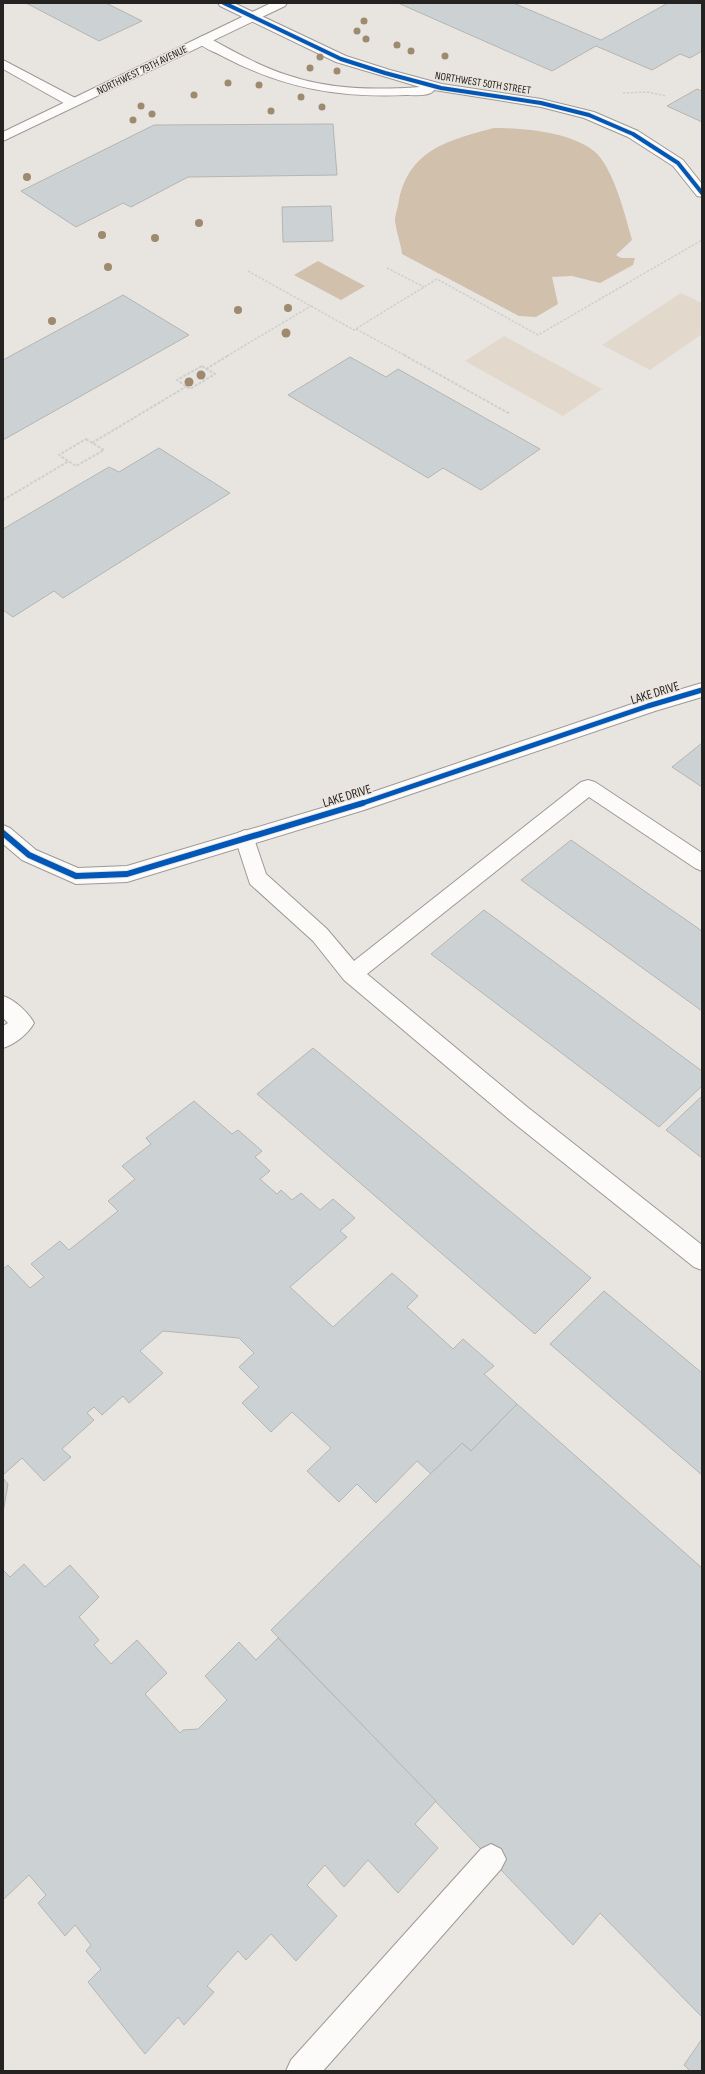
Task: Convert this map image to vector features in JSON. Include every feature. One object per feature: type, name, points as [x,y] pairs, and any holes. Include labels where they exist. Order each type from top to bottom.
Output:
[{"type":"street","name":"NORTHWEST 50TH STREET","points":[[224,3],[341,59],[441,88],[541,103],[589,115],[633,134],[678,163],[702,193]]},
{"type":"street","name":"NORTHWEST 79TH AVENUE","points":[[3,137],[281,3]]},
{"type":"street","name":"NORTHWEST 50TH STREET","points":[[202,40],[252,66],[307,85],[344,91],[385,94],[441,88]]},
{"type":"street","points":[[3,64],[74,103]]},
{"type":"street","name":"LAKE DRIVE","points":[[3,834],[29,855],[76,876],[127,874],[357,805],[648,706],[702,690]]},
{"type":"street","points":[[352,974],[588,787],[702,863]]},
{"type":"street","points":[[246,838],[257,878],[320,935],[352,974],[518,1113],[702,1259]]},
{"type":"street","points":[[3,1005],[23,1023],[3,1039]]},
{"type":"street","points":[[302,2071],[490,1859]]},
{"type":"path","points":[[355,329],[437,279],[538,335],[702,240]]},
{"type":"path","points":[[387,268],[424,287]]},
{"type":"path","points":[[248,271],[510,414]]},
{"type":"path","points":[[206,369],[311,306]]},
{"type":"path","points":[[202,366],[215,374],[190,389],[187,386],[177,380],[202,366]]},
{"type":"path","points":[[92,443],[187,386]]},
{"type":"path","points":[[86,439],[104,450],[76,466],[69,461],[59,455],[86,439]]},
{"type":"path","points":[[3,500],[69,461]]},
{"type":"shaded area","points":[[494,128],[532,130],[560,135],[572,139],[594,151],[601,158],[613,180],[632,240],[616,255],[621,258],[635,258],[633,265],[600,283],[572,276],[552,277],[558,304],[536,317],[519,316],[402,254],[395,218],[404,183],[412,169],[422,158],[434,149],[462,137]]},
{"type":"shaded area","points":[[318,261],[365,286],[341,300],[294,275]]},
{"type":"shaded area","points":[[681,293],[702,303],[702,334],[650,370],[602,345]]},
{"type":"shaded area","points":[[504,336],[602,389],[563,416],[465,361]]},
{"type":"building","points":[[26,3],[106,3],[142,21],[99,41]]},
{"type":"building","points":[[398,3],[513,3],[601,40],[668,3],[702,3],[702,51],[690,58],[680,54],[652,70],[596,46],[552,71]]},
{"type":"building","points":[[697,89],[702,91],[702,122],[667,106]]},
{"type":"building","points":[[333,124],[337,175],[188,177],[131,207],[123,203],[76,227],[21,191],[154,125]]},
{"type":"building","points":[[331,206],[333,241],[283,242],[282,207]]},
{"type":"building","points":[[123,295],[189,335],[3,440],[3,360]]},
{"type":"building","points":[[350,357],[386,377],[398,369],[540,449],[481,490],[443,468],[428,478],[288,395]]},
{"type":"building","points":[[159,448],[230,493],[63,598],[54,591],[13,617],[3,610],[3,529],[109,467],[119,472]]},
{"type":"building","points":[[702,743],[702,787],[672,767]]},
{"type":"building","points":[[571,840],[702,931],[702,1011],[521,880]]},
{"type":"building","points":[[484,910],[702,1071],[702,1086],[659,1127],[431,954]]},
{"type":"building","points":[[313,1048],[591,1278],[535,1334],[257,1094]]},
{"type":"building","points":[[702,1096],[702,1158],[666,1130]]},
{"type":"building","points":[[194,1101],[232,1134],[238,1130],[262,1151],[255,1157],[270,1171],[260,1179],[277,1194],[281,1190],[292,1200],[301,1193],[320,1210],[333,1199],[355,1218],[340,1231],[347,1237],[290,1287],[333,1327],[392,1273],[418,1296],[407,1307],[453,1349],[463,1339],[494,1366],[484,1374],[517,1404],[471,1451],[462,1443],[431,1474],[417,1461],[376,1503],[357,1484],[339,1502],[307,1471],[331,1448],[292,1412],[271,1432],[242,1403],[259,1387],[239,1367],[254,1353],[239,1338],[163,1331],[140,1351],[163,1373],[129,1403],[123,1396],[102,1415],[94,1407],[87,1413],[94,1420],[62,1449],[71,1457],[44,1481],[22,1458],[3,1475],[3,1269],[8,1265],[30,1288],[44,1277],[31,1264],[60,1241],[69,1250],[118,1211],[108,1201],[135,1179],[122,1166],[151,1144],[146,1138]]},
{"type":"building","points":[[604,1291],[702,1373],[702,1475],[550,1344]]},
{"type":"building","points":[[517,1404],[702,1568],[702,2017],[600,1913],[573,1945],[271,1630],[462,1443],[471,1451]]},
{"type":"building","points":[[3,1478],[8,1484],[3,1513]]},
{"type":"building","points":[[24,1564],[45,1587],[70,1565],[99,1597],[79,1617],[99,1640],[94,1645],[111,1664],[137,1640],[167,1673],[145,1694],[180,1733],[183,1730],[198,1729],[227,1700],[205,1676],[239,1642],[256,1660],[278,1638],[436,1801],[415,1824],[438,1848],[398,1893],[368,1860],[344,1887],[325,1865],[307,1885],[337,1916],[296,1961],[271,1934],[246,1960],[238,1951],[207,1986],[214,1992],[184,2025],[178,2017],[145,2054],[88,1982],[101,1969],[86,1951],[91,1945],[75,1925],[65,1936],[38,1903],[46,1895],[29,1875],[3,1900],[3,1570],[10,1577]]},
{"type":"building","points":[[702,2039],[702,2071],[690,2071],[684,2065]]},
{"type":"cycle path","points":[[224,3],[341,59],[385,73],[441,88],[541,103],[589,115],[633,134],[678,163],[702,193]]},
{"type":"cycle path","points":[[3,833],[29,855],[76,876],[127,874],[357,805],[648,706],[702,690]]}]
